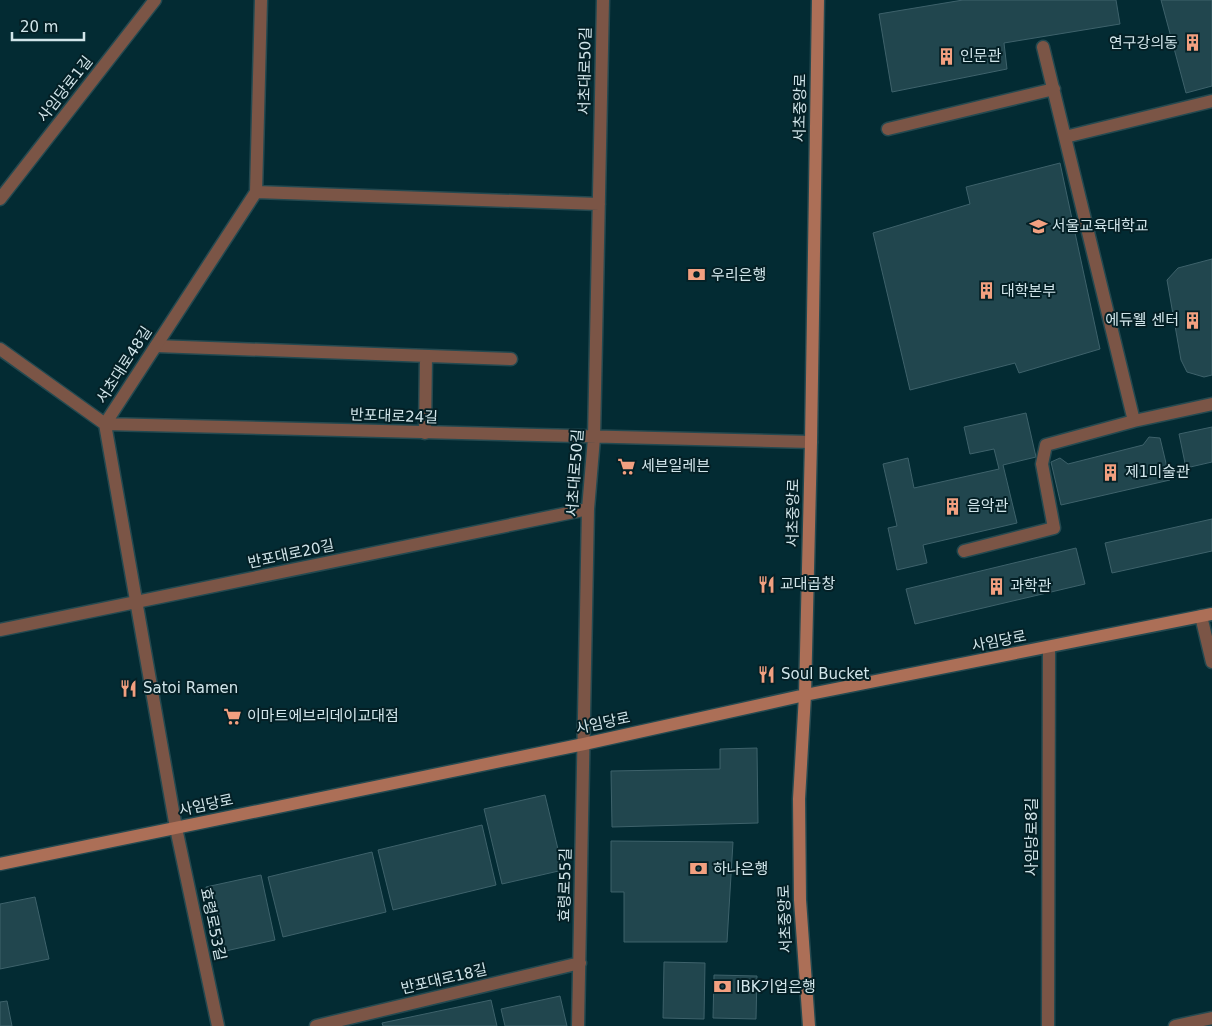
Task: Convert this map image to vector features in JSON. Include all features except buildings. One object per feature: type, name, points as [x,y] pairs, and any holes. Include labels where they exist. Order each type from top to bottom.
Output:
[{"type":"main road","name":"서초중앙로","points":[[809,1026],[800,891],[799,799],[805,696],[818,0]]},
{"type":"main road","name":"사임당로","points":[[0,864],[584,744],[805,696],[1207,615]]},
{"type":"street","name":"사임당로1길","points":[[0,199],[155,0]]},
{"type":"street","points":[[261,0],[256,192],[599,204]]},
{"type":"street","name":"서초대로50길","points":[[584,744],[588,510],[594,438],[603,0]]},
{"type":"street","points":[[1044,47],[1134,421]]},
{"type":"street","points":[[888,128],[1054,89]]},
{"type":"street","points":[[1065,137],[1212,102]]},
{"type":"street","name":"서초대로48길","points":[[176,828],[104,424],[256,192]]},
{"type":"street","points":[[156,346],[511,359]]},
{"type":"street","points":[[0,348],[104,424]]},
{"type":"street","points":[[425,433],[426,356]]},
{"type":"street","points":[[964,551],[1054,528],[1042,464],[1046,446],[1134,421],[1212,404]]},
{"type":"street","name":"반포대로24길","points":[[104,424],[594,438],[811,442]]},
{"type":"street","name":"반포대로20길","points":[[0,630],[588,510]]},
{"type":"street","points":[[1207,615],[1212,662]]},
{"type":"street","name":"사임당로8길","points":[[1048,1026],[1050,647]]},
{"type":"street","name":"효령로55길","points":[[578,1026],[584,744]]},
{"type":"street","name":"효령로53길","points":[[176,828],[218,1026]]},
{"type":"street","name":"반포대로18길","points":[[316,1026],[580,963]]},
{"type":"street","points":[[1175,1026],[1212,1018]]},
{"type":"place","name":"연구강의동","points":[[1192,43]]},
{"type":"place","name":"인문관","points":[[946,56]]},
{"type":"place","name":"서울교육대학교","points":[[1038,226]]},
{"type":"place","name":"우리은행","points":[[697,275]]},
{"type":"place","name":"대학본부","points":[[987,291]]},
{"type":"place","name":"에듀웰 센터","points":[[1193,320]]},
{"type":"place","name":"세븐일레븐","points":[[627,466]]},
{"type":"place","name":"제1미술관","points":[[1111,472]]},
{"type":"place","name":"음악관","points":[[953,506]]},
{"type":"place","name":"교대곱창","points":[[766,584]]},
{"type":"place","name":"과학관","points":[[996,586]]},
{"type":"place","name":"Soul Bucket","points":[[767,674]]},
{"type":"place","name":"Satoi Ramen","points":[[129,688]]},
{"type":"place","name":"이마트에브리데이교대점","points":[[233,716]]},
{"type":"place","name":"하나은행","points":[[699,869]]},
{"type":"place","name":"IBK기업은행","points":[[722,987]]}]
